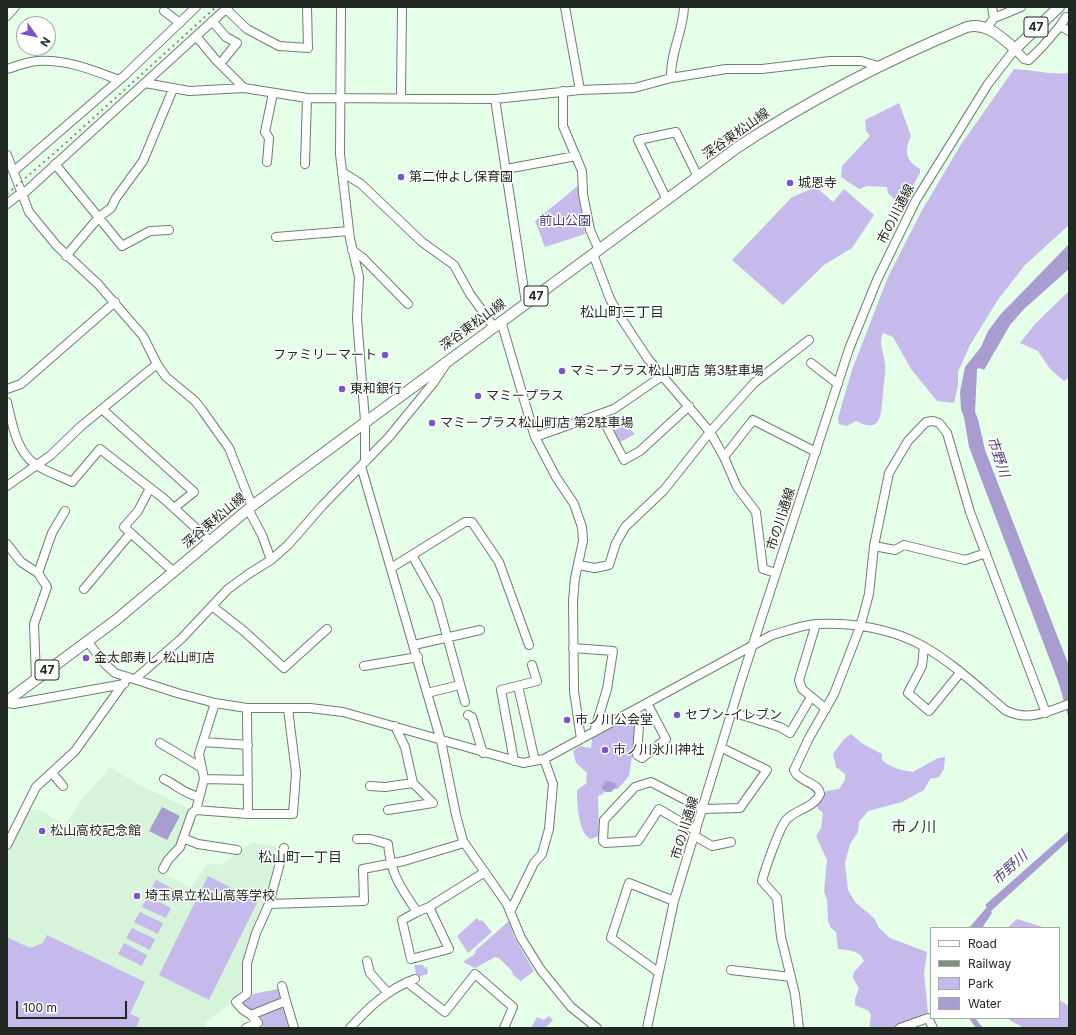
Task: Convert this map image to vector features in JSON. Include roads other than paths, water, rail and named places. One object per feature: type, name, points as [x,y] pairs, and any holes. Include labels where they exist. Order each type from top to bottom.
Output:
[{"type":"main road","name":"47","points":[[987,28],[1015,49],[1059,7]]},
{"type":"main road","name":"深谷東松山線","points":[[7,702],[174,572],[250,507],[449,358],[666,200],[784,117],[878,66],[967,27],[974,26],[987,28]]},
{"type":"street","points":[[7,16],[15,7]]},
{"type":"street","points":[[14,171],[119,80],[180,24],[196,7]]},
{"type":"street","points":[[7,204],[21,194],[55,164],[227,8],[247,29],[279,46],[308,48],[307,7]]},
{"type":"street","points":[[341,7],[340,98],[342,172],[352,250],[359,277],[357,318],[365,421],[363,464],[390,568],[442,741],[456,815],[464,843],[511,910],[521,938],[541,970],[571,1007],[597,1028]]},
{"type":"street","points":[[401,98],[402,7]]},
{"type":"street","points":[[565,7],[580,90]]},
{"type":"street","points":[[670,78],[672,56],[683,20],[684,7]]},
{"type":"street","points":[[992,7],[994,18]]},
{"type":"street","points":[[987,28],[994,18],[1021,7]]},
{"type":"street","points":[[163,8],[180,24]]},
{"type":"street","points":[[1015,49],[1024,58],[1029,60],[1042,47],[1066,17]]},
{"type":"street","points":[[212,21],[226,37],[237,43],[220,64]]},
{"type":"street","points":[[1060,26],[1069,31]]},
{"type":"street","points":[[196,36],[220,64],[244,88]]},
{"type":"street","name":"市の川通線","points":[[646,1028],[674,901],[722,748],[751,648],[849,349],[874,287],[916,200],[988,84],[1015,49]]},
{"type":"street","points":[[7,69],[36,61],[58,61],[85,68],[119,80]]},
{"type":"street","points":[[145,83],[189,91],[244,88],[307,98],[495,99],[563,91],[634,88],[670,78],[726,68],[762,69],[830,61],[861,61],[878,66]]},
{"type":"street","points":[[66,256],[99,217],[111,208],[116,198],[143,161],[173,89]]},
{"type":"street","points":[[563,91],[563,126],[582,171],[583,194],[590,230],[610,299],[648,359],[710,432],[724,457],[737,487],[756,512],[763,569],[776,573]]},
{"type":"street","points":[[267,162],[269,138],[265,132],[273,93]]},
{"type":"street","points":[[305,164],[307,98]]},
{"type":"street","points":[[495,99],[526,303]]},
{"type":"street","points":[[666,200],[638,140],[676,132],[698,177]]},
{"type":"street","points":[[7,155],[21,194],[33,218],[66,256],[90,276],[115,302],[143,336],[157,364],[166,377],[195,401],[224,440],[234,458],[250,507],[271,560]]},
{"type":"street","points":[[506,169],[576,156]]},
{"type":"street","points":[[55,164],[122,246],[150,231],[169,230]]},
{"type":"street","points":[[342,172],[361,184],[422,242],[454,265],[470,294],[497,324],[535,437],[545,458],[574,504],[582,527],[583,541],[572,601],[574,691],[581,739]]},
{"type":"street","points":[[276,237],[349,231]]},
{"type":"street","points":[[352,250],[363,258],[408,304]]},
{"type":"street","points":[[7,389],[21,384],[115,302]]},
{"type":"street","points":[[578,565],[595,568],[609,565],[620,534],[664,490],[710,432],[754,383],[808,340]]},
{"type":"street","points":[[7,845],[36,788],[75,751],[129,680],[181,639],[228,589],[250,572],[271,560],[288,545],[322,506],[389,437],[434,382],[449,358]]},
{"type":"street","points":[[811,363],[838,384]]},
{"type":"street","points":[[7,486],[37,465],[157,364]]},
{"type":"street","points":[[535,437],[621,405],[662,376]]},
{"type":"street","points":[[7,402],[16,436],[22,449],[37,465],[72,482],[100,449],[174,508],[210,541]]},
{"type":"street","points":[[600,414],[624,460],[640,451],[689,406]]},
{"type":"street","points":[[102,409],[194,492],[174,508]]},
{"type":"street","points":[[724,457],[753,420],[816,452]]},
{"type":"street","points":[[799,1028],[795,994],[781,937],[777,898],[762,881],[778,837],[787,820],[813,803],[820,794],[818,788],[796,775],[794,770],[809,738],[834,694],[860,627],[869,594],[874,546],[889,473],[908,441],[926,422],[933,421],[939,423],[947,433],[961,484],[1046,713]]},
{"type":"street","points":[[150,488],[138,511],[124,527],[174,572]]},
{"type":"street","points":[[38,573],[52,533],[65,511]]},
{"type":"street","points":[[390,568],[465,522],[472,522],[499,562],[529,645]]},
{"type":"street","points":[[84,589],[130,534]]},
{"type":"street","points":[[7,544],[10,554],[38,573],[47,587],[34,624],[36,678]]},
{"type":"street","points":[[874,546],[895,550],[904,545],[965,560],[986,553]]},
{"type":"street","points":[[412,555],[437,600],[464,702]]},
{"type":"street","points":[[212,606],[245,632],[284,668],[327,629]]},
{"type":"street","points":[[816,624],[799,680],[802,689],[826,709]]},
{"type":"street","points":[[87,641],[106,665],[115,673],[129,680],[215,703],[247,708],[332,710],[395,726],[483,753],[523,763],[544,759],[751,648],[772,635],[801,626],[816,624],[860,627],[897,635],[924,647],[960,673],[1005,710],[1013,714],[1032,716],[1046,713],[1069,704]]},
{"type":"street","points":[[414,645],[447,639],[480,630]]},
{"type":"street","points":[[924,647],[922,666],[908,693],[928,712],[960,673]]},
{"type":"street","points":[[573,648],[613,651],[607,690],[594,732]]},
{"type":"street","points":[[364,666],[418,657]]},
{"type":"street","points":[[514,761],[501,690],[537,681],[532,665]]},
{"type":"street","points":[[7,702],[14,704],[129,680]]},
{"type":"street","points":[[427,693],[460,686]]},
{"type":"street","points":[[518,686],[535,761]]},
{"type":"street","points":[[732,712],[780,727],[790,733],[811,697]]},
{"type":"street","points":[[163,869],[168,860],[180,847],[192,813],[196,810],[204,779],[199,754],[215,703]]},
{"type":"street","points":[[636,709],[639,726],[637,755],[642,758],[666,739],[647,703]]},
{"type":"street","points":[[247,708],[248,814]]},
{"type":"street","points":[[196,810],[248,814],[293,814],[296,773],[288,709]]},
{"type":"street","points":[[468,714],[472,717],[483,753]]},
{"type":"street","points":[[388,810],[433,803],[413,783],[404,747],[395,726]]},
{"type":"street","points":[[202,742],[248,745]]},
{"type":"street","points":[[160,743],[202,768]]},
{"type":"street","points":[[722,748],[767,770],[740,808],[703,809],[651,782],[635,787],[604,820],[603,841],[605,843],[638,841],[659,809],[712,846],[731,842]]},
{"type":"street","points":[[511,910],[534,863],[542,854],[549,829],[553,784],[544,759]]},
{"type":"street","points":[[52,773],[63,786]]},
{"type":"street","points":[[164,779],[175,784],[184,793],[199,797]]},
{"type":"street","points":[[204,779],[248,780]]},
{"type":"street","points":[[370,786],[385,787],[413,783]]},
{"type":"street","points":[[184,838],[198,844],[237,850]]},
{"type":"street","points":[[357,838],[370,839],[388,844],[390,864],[398,883],[417,912]]},
{"type":"street","points":[[269,904],[364,901],[363,869],[390,864],[464,843]]},
{"type":"street","points":[[246,1028],[258,1023],[236,1002],[247,994],[247,963],[256,933],[269,904],[284,848]]},
{"type":"street","points":[[429,907],[449,949],[411,959],[402,920],[429,907],[485,872]]},
{"type":"street","points":[[658,972],[611,938],[629,883],[674,901]]},
{"type":"street","points":[[367,961],[370,973],[387,992]]},
{"type":"street","points":[[731,970],[791,977]]},
{"type":"street","points":[[350,1028],[370,1005],[379,1000],[387,992],[411,981],[445,1012],[475,974],[513,1007],[504,1028]]},
{"type":"street","points":[[282,986],[294,1028]]},
{"type":"street","points":[[251,1015],[286,1001]]},
{"type":"street","points":[[900,1028],[928,1018],[933,1028]]},
{"type":"water","points":[[1069,244],[1069,269],[1024,309],[1010,325],[984,370],[980,368],[977,369],[975,412],[985,450],[1069,666],[1069,719],[1059,684],[969,447],[964,417],[961,409],[960,392],[965,367],[981,347],[988,331],[1000,315]]},
{"type":"water","points":[[608,781],[615,783],[617,786],[611,792],[605,792],[602,788],[604,782]]},
{"type":"water","points":[[162,807],[180,816],[167,840],[149,831]]},
{"type":"water","points":[[1069,831],[1069,840],[991,911],[992,913],[983,927],[970,927],[987,907],[985,905]]},
{"type":"water","points":[[970,1019],[976,1019],[983,1028],[976,1028]]},
{"type":"railway","points":[[7,194],[216,7]]},
{"type":"place","name":"第二仲よし保育園","points":[[401,177]]},
{"type":"place","name":"城恩寺","points":[[790,183]]},
{"type":"place","name":"ファミリーマート","points":[[385,355]]},
{"type":"place","name":"マミープラス松山町店 第3駐車場","points":[[562,371]]},
{"type":"place","name":"東和銀行","points":[[342,389]]},
{"type":"place","name":"マミープラス","points":[[478,396]]},
{"type":"place","name":"マミープラス松山町店 第2駐車場","points":[[432,423]]},
{"type":"place","name":"金太郎寿し 松山町店","points":[[86,658]]},
{"type":"place","name":"セブン-イレブン","points":[[677,715]]},
{"type":"place","name":"市ノ川公会堂","points":[[567,720]]},
{"type":"place","name":"市ノ川氷川神社","points":[[605,750]]},
{"type":"place","name":"松山高校記念館","points":[[42,831]]},
{"type":"place","name":"埼玉県立松山高等学校","points":[[137,896]]},
{"type":"district","name":"松山町三丁目","points":[[622,313]]},
{"type":"district","name":"市ノ川","points":[[914,827]]},
{"type":"district","name":"松山町一丁目","points":[[300,858]]},
{"type":"park label","name":"前山公園","points":[[565,221]]},
{"type":"water label","name":"市野川","points":[[998,457]]},
{"type":"water label","name":"市野川","points":[[1010,868]]}]
